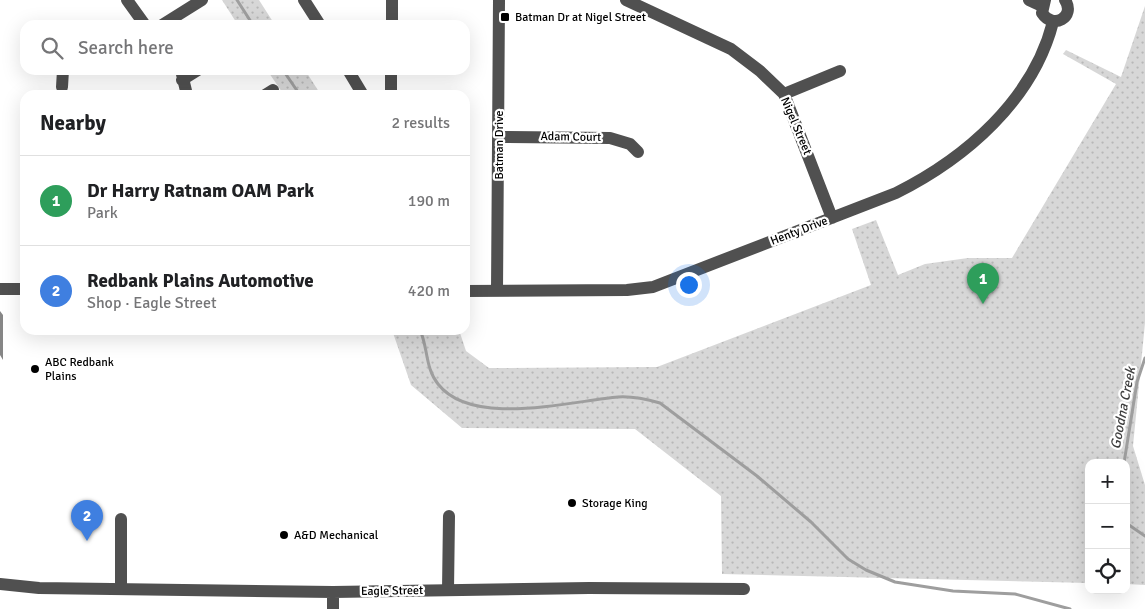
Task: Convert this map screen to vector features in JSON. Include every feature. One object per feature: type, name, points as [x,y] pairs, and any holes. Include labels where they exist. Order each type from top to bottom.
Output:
[{"type":"street","points":[[127,0],[142,20]]},
{"type":"street","points":[[170,20],[202,0]]},
{"type":"street","points":[[304,0],[317,20]]},
{"type":"street","points":[[392,0],[392,20]]},
{"type":"street","name":"Batman Drive","points":[[497,291],[500,137],[499,0]]},
{"type":"street","name":"Nigel Street","points":[[626,0],[731,49],[760,71],[784,94],[832,218]]},
{"type":"street","points":[[1029,0],[1044,3],[1044,16],[1053,22],[1062,20],[1067,14],[1068,4],[1065,0]]},
{"type":"street","name":"Henty Drive","points":[[470,290],[628,290],[654,287],[896,193],[918,182],[955,158],[987,130],[1028,80],[1047,44],[1053,22]]},
{"type":"street","points":[[784,94],[840,71]]},
{"type":"street","points":[[62,87],[63,75]]},
{"type":"street","points":[[181,75],[186,90]]},
{"type":"street","points":[[351,75],[360,90]]},
{"type":"street","points":[[391,75],[391,90]]},
{"type":"street","name":"Adam Court","points":[[500,137],[610,138],[630,144],[638,152]]},
{"type":"street","points":[[0,289],[20,289]]},
{"type":"street","points":[[448,590],[449,516]]},
{"type":"street","points":[[121,589],[122,519]]},
{"type":"street","name":"Eagle Street","points":[[0,584],[39,588],[333,592],[580,588],[744,589]]},
{"type":"street","name":"Eagle Street","points":[[0,592],[39,588]]},
{"type":"street","points":[[333,592],[333,609]]},
{"type":"shaded area","points":[[222,0],[259,0],[272,20],[235,20]]},
{"type":"shaded area","points":[[1145,6],[1145,323],[1133,446],[1145,485],[1145,585],[1130,584],[1130,459],[1085,459],[1085,583],[722,574],[721,496],[635,429],[462,428],[411,385],[394,335],[461,335],[466,351],[489,368],[657,367],[871,285],[852,229],[876,220],[898,275],[925,264],[968,258],[1012,258],[1116,84],[1063,54],[1066,50],[1121,77]]},
{"type":"shaded area","points":[[270,75],[308,75],[318,90],[281,90]]},
{"type":"waterway","points":[[237,0],[250,20]]},
{"type":"waterway","points":[[286,75],[297,90]]},
{"type":"waterway","points":[[422,335],[434,378],[438,384],[454,397],[474,405],[498,409],[549,406],[624,397],[660,403],[757,476],[811,522],[848,559],[866,570],[895,582],[953,591],[1015,594],[1070,609]]},
{"type":"waterway","name":"Goodna Creek","points":[[1125,459],[1137,382],[1145,358]]},
{"type":"waterway","name":"Goodna Creek","points":[[1130,526],[1145,536]]},
{"type":"place","name":"Batman Dr at Nigel Street","points":[[505,17]]},
{"type":"place","name":"Dr Harry Ratnam OAM Park","points":[[983,304]]},
{"type":"place","name":"ABC Redbank Plains","points":[[35,369]]},
{"type":"place","name":"Storage King","points":[[572,503]]},
{"type":"place","name":"A&D Mechanical","points":[[284,535]]},
{"type":"place","name":"Redbank Plains Automotive","points":[[87,541]]}]
